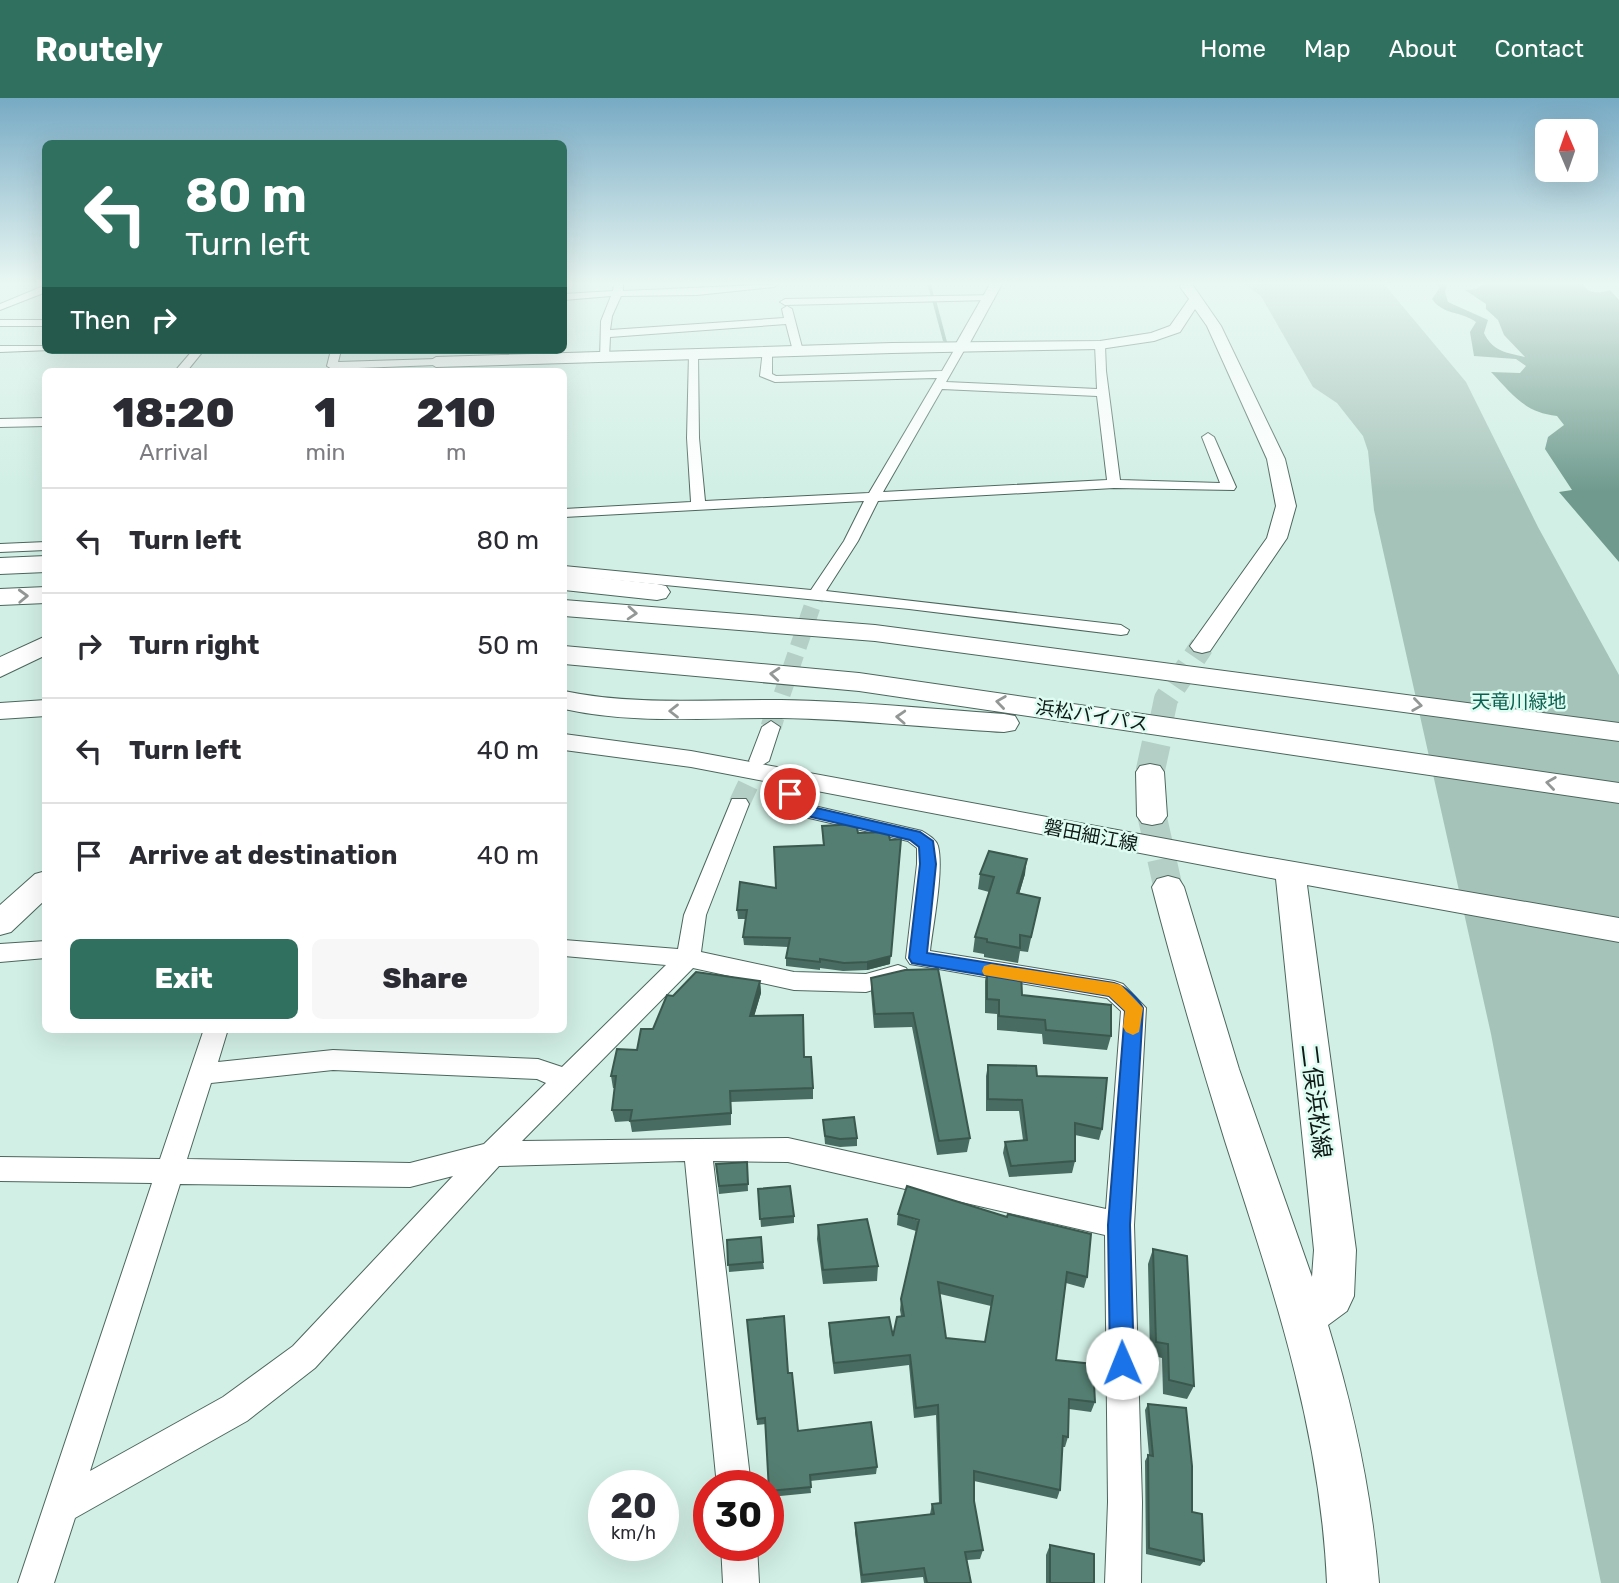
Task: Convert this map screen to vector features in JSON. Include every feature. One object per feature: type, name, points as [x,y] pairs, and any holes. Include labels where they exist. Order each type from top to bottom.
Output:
[{"type":"highway","points":[[0,566],[42,552]]},
{"type":"highway","points":[[567,582],[844,614],[1349,696]]},
{"type":"highway","points":[[0,597],[42,595]]},
{"type":"highway","points":[[567,608],[875,633],[1619,732]]},
{"type":"highway","points":[[0,668],[28,640]]},
{"type":"highway","name":"浜松バイパス","points":[[567,655],[859,681],[1619,793]]},
{"type":"highway","points":[[567,701],[645,711],[783,709],[996,722],[1129,738],[1335,752]]},
{"type":"main road","points":[[437,361],[735,353]]},
{"type":"main road","points":[[1202,646],[1277,538],[1286,506],[1276,460],[1227,353]]},
{"type":"main road","points":[[0,711],[42,708]]},
{"type":"main road","name":"磐田細江線","points":[[567,742],[691,759],[1357,884],[1619,930]]},
{"type":"main road","points":[[1150,772],[1152,816]]},
{"type":"main road","name":"二俣浜松線","points":[[1290,871],[1335,1250],[1332,1296],[1304,1316]]},
{"type":"main road","points":[[0,924],[42,885]]},
{"type":"main road","points":[[1168,887],[1193,981],[1319,1365],[1335,1440],[1352,1550],[1353,1583]]},
{"type":"street","points":[[604,353],[604,358]]},
{"type":"street","points":[[767,353],[766,376],[775,379],[942,379],[1102,393]]},
{"type":"street","points":[[817,595],[851,541],[873,497],[957,353]]},
{"type":"street","points":[[1100,353],[1102,393],[1114,484]]},
{"type":"street","points":[[184,368],[196,354]]},
{"type":"street","points":[[335,354],[332,366],[437,361]]},
{"type":"street","points":[[693,355],[693,438],[698,506]]},
{"type":"street","points":[[0,423],[42,422]]},
{"type":"street","points":[[567,513],[1114,484],[1229,487],[1208,437]]},
{"type":"street","points":[[0,548],[42,552]]},
{"type":"street","points":[[567,571],[817,595],[1121,629]]},
{"type":"street","points":[[759,761],[771,727]]},
{"type":"street","points":[[567,948],[688,958],[794,981],[866,983],[908,971],[918,958],[928,864],[927,845],[915,836],[786,806],[793,779]]},
{"type":"street","points":[[63,1505],[235,1409],[304,1357],[492,1154],[688,958],[695,915],[739,804]]},
{"type":"street","points":[[0,953],[42,949]]},
{"type":"street","points":[[918,958],[1114,990],[1134,1008],[1119,1225],[1125,1502],[1124,1583]]},
{"type":"street","points":[[36,1583],[215,1033]]},
{"type":"street","points":[[202,1074],[333,1060],[538,1069],[568,1080]]},
{"type":"street","points":[[0,1169],[410,1175],[492,1154],[698,1149],[788,1150],[1119,1225]]},
{"type":"street","points":[[698,1149],[732,1470]]},
{"type":"street","points":[[740,1561],[741,1583]]},
{"type":"green space","name":"天竜川緑地","points":[[1294,353],[1442,353],[1466,382],[1538,527],[1619,675],[1619,1583],[1601,1583],[1491,1034],[1374,510],[1368,451],[1363,436],[1337,403],[1313,387]]},
{"type":"shaded area","points":[[1474,353],[1510,353],[1525,357],[1521,353],[1619,353],[1619,562],[1559,492],[1572,490],[1545,449],[1548,437],[1564,425],[1557,416],[1536,411],[1520,401],[1491,372],[1520,373],[1526,366],[1516,359],[1474,356]]},
{"type":"building","points":[[856,824],[858,833],[888,832],[890,840],[901,839],[891,956],[867,962],[844,963],[786,958],[790,938],[743,937],[747,910],[737,910],[740,882],[776,888],[774,847],[824,845],[822,826]]},
{"type":"building","points":[[989,851],[1027,859],[1017,893],[1040,898],[1031,937],[1020,935],[1020,948],[975,937],[994,877],[980,874]]},
{"type":"building","points":[[987,967],[1021,972],[1022,995],[1111,1005],[1111,1036],[1046,1030],[1045,1020],[999,1016],[999,1000],[987,999]]},
{"type":"building","points":[[938,969],[970,1138],[939,1141],[913,1013],[875,1014],[871,978],[905,970]]},
{"type":"building","points":[[696,972],[760,981],[750,1016],[803,1015],[804,1057],[811,1057],[813,1088],[730,1091],[731,1113],[630,1121],[632,1110],[612,1110],[616,1076],[611,1076],[617,1049],[637,1050],[641,1029],[653,1029],[667,995],[673,996]]},
{"type":"building","points":[[988,1065],[1036,1066],[1037,1076],[1107,1078],[1102,1129],[1075,1123],[1075,1161],[1011,1166],[1005,1142],[1027,1140],[1022,1100],[988,1099]]},
{"type":"building","points":[[854,1117],[857,1138],[825,1136],[823,1120]]},
{"type":"building","points":[[747,1162],[748,1184],[719,1186],[716,1164]]},
{"type":"building","points":[[790,1186],[794,1216],[760,1219],[758,1189]]},
{"type":"building","points":[[907,1186],[1007,1217],[1008,1214],[1091,1234],[1087,1277],[1067,1272],[1056,1360],[1093,1364],[1095,1402],[1069,1399],[1068,1437],[1063,1436],[1060,1490],[974,1471],[974,1501],[983,1550],[965,1552],[971,1583],[927,1583],[924,1568],[862,1575],[855,1523],[934,1514],[932,1504],[941,1503],[938,1405],[916,1408],[910,1355],[834,1363],[829,1323],[889,1317],[893,1336],[897,1317],[904,1316],[901,1299],[919,1220],[898,1214]],"holes":[[[938,1282],[993,1296],[985,1342],[946,1338]]]},
{"type":"building","points":[[867,1219],[878,1266],[823,1270],[818,1225]]},
{"type":"building","points":[[761,1237],[763,1262],[728,1265],[727,1240]]},
{"type":"building","points":[[1153,1249],[1187,1256],[1194,1386],[1169,1380],[1168,1344],[1156,1342]]},
{"type":"building","points":[[784,1316],[788,1373],[792,1373],[798,1431],[871,1422],[877,1467],[810,1475],[811,1487],[784,1490],[784,1470],[768,1470],[765,1418],[757,1419],[747,1320]]},
{"type":"building","points":[[1148,1404],[1186,1408],[1192,1466],[1192,1512],[1202,1514],[1204,1561],[1149,1548],[1148,1455],[1153,1456]]},
{"type":"building","points":[[1050,1545],[1094,1554],[1094,1583],[1050,1583]]},
{"type":"tunnel","points":[[774,718],[816,595]]},
{"type":"tunnel","points":[[1162,718],[1166,699],[1202,646]]},
{"type":"tunnel","points":[[771,727],[774,717]]},
{"type":"tunnel","points":[[1150,772],[1162,717]]},
{"type":"tunnel","points":[[739,804],[759,761]]},
{"type":"tunnel","points":[[1152,816],[1168,887]]},
{"type":"slow traffic","points":[[991,971],[1114,990],[1134,1008],[1133,1027]]},
{"type":"route","points":[[790,794],[786,806],[915,836],[927,845],[928,864],[918,958],[1114,990],[1134,1008],[1119,1225],[1122,1363]]}]
